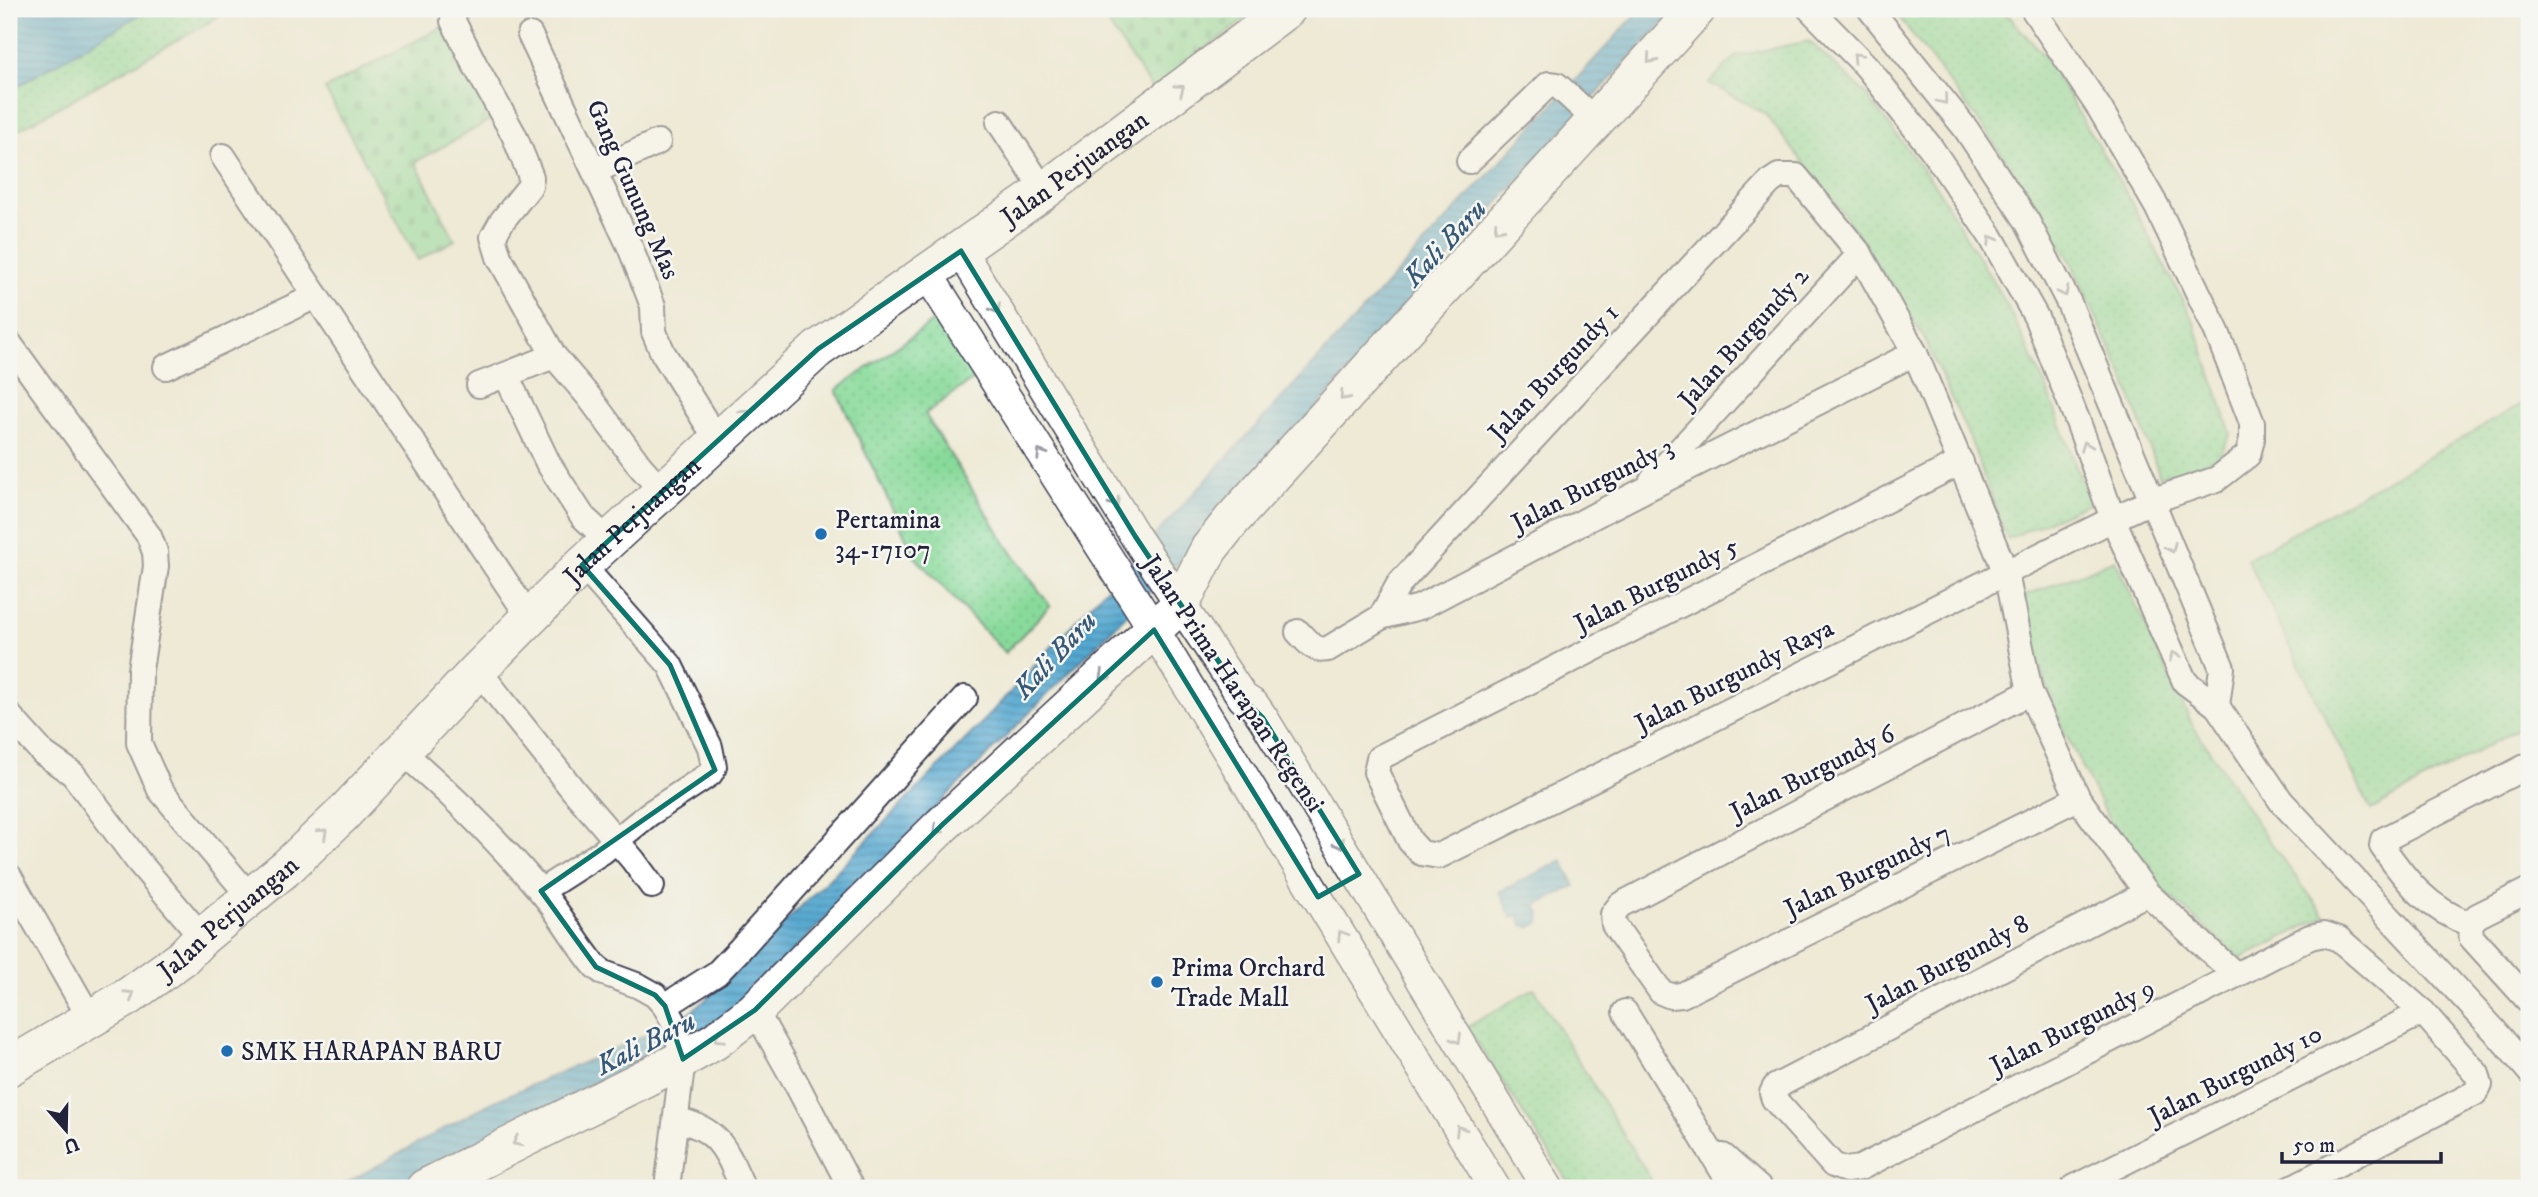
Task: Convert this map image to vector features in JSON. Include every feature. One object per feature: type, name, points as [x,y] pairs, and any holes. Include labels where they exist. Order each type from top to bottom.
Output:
[{"type":"main road","name":"Jalan Perjuangan","points":[[9,1067],[130,996],[182,958],[202,937],[251,898],[342,815],[478,670],[582,565],[818,349],[1044,191],[1287,9]]},
{"type":"main road","points":[[425,1188],[715,1041],[755,1010],[1174,593],[1232,520],[1591,117],[1703,10]]},
{"type":"street","points":[[454,9],[453,21],[514,135],[531,177],[530,186],[502,221],[493,237],[499,257],[554,356],[662,491]]},
{"type":"street","points":[[1811,9],[1867,67],[1931,148],[1990,236],[2036,317],[2113,519],[2185,682],[2217,706],[2281,801],[2529,1071]]},
{"type":"street","points":[[1870,9],[1966,129],[2027,221],[2070,303],[2222,668],[2217,706]]},
{"type":"street","name":"Jalan Burgundy Raya","points":[[1439,856],[2113,519],[2151,502],[2217,479],[2248,455],[2252,423],[2217,332],[2157,207],[2101,109],[2033,9]]},
{"type":"street","name":"Gang Gunung Mas","points":[[530,35],[614,208],[649,292],[654,313],[654,332],[663,353],[717,440]]},
{"type":"street","points":[[1469,161],[1544,86],[1553,83],[1557,85],[1591,117]]},
{"type":"street","points":[[999,122],[1044,191]]},
{"type":"street","points":[[595,171],[658,142]]},
{"type":"street","points":[[223,156],[529,617]]},
{"type":"street","name":"Jalan Burgundy 1","points":[[1381,617],[1399,584],[1770,182],[1779,176],[1796,176],[1860,254]]},
{"type":"street","name":"Jalan Prima Harapan Regensi","points":[[961,251],[1135,536],[1253,708],[1359,874],[1548,1188]]},
{"type":"street","points":[[1860,254],[1915,353],[2006,573],[2030,692],[2078,798],[2147,893],[2236,975]]},
{"type":"street","name":"Jalan Burgundy 2","points":[[1642,491],[1860,254]]},
{"type":"street","name":"Jalan Prima Harapan Regensi","points":[[926,272],[1146,618],[1495,1188]]},
{"type":"street","points":[[166,367],[316,296]]},
{"type":"street","points":[[9,343],[149,536],[155,552],[156,566],[140,670],[139,743],[160,790],[251,898]]},
{"type":"street","name":"Jalan Burgundy 3","points":[[1298,632],[1314,648],[1322,651],[1328,649],[1381,617],[1420,607],[1915,353]]},
{"type":"street","points":[[479,385],[554,356]]},
{"type":"street","points":[[506,375],[548,463],[583,517],[608,540]]},
{"type":"street","name":"Jalan Burgundy 5","points":[[1439,856],[1421,853],[1410,841],[1376,772],[1379,758],[1961,462]]},
{"type":"street","points":[[541,891],[710,774],[714,767],[713,758],[670,665],[582,565]]},
{"type":"street","points":[[478,670],[652,886]]},
{"type":"street","name":"Jalan Burgundy 6","points":[[1682,995],[1671,996],[1661,992],[1614,925],[1613,914],[1620,905],[2030,692]]},
{"type":"street","points":[[1208,720],[1213,707],[1231,697],[1253,708],[1262,732],[1256,740],[1243,748],[1228,751]]},
{"type":"street","points":[[669,1013],[717,973],[740,949],[965,698]]},
{"type":"street","points":[[9,715],[43,753],[73,774],[138,860],[202,937]]},
{"type":"street","points":[[401,751],[467,810],[541,891],[596,967],[655,995],[669,1013],[683,1056],[667,1188]]},
{"type":"street","points":[[2529,765],[2388,836],[2383,840],[2382,846],[2423,898],[2448,916],[2474,920],[2529,890]]},
{"type":"street","name":"Jalan Burgundy 7","points":[[1682,995],[2078,798]]},
{"type":"street","points":[[1318,897],[1359,874]]},
{"type":"street","points":[[9,877],[90,1018]]},
{"type":"street","name":"Jalan Burgundy 8","points":[[1860,1168],[1846,1170],[1833,1165],[1774,1098],[1772,1093],[1775,1087],[2147,893]]},
{"type":"street","points":[[2474,920],[2471,937],[2529,1001]]},
{"type":"street","name":"Jalan Burgundy 9","points":[[1860,1168],[2310,937],[2324,934],[2339,939],[2423,1012]]},
{"type":"street","points":[[755,1010],[850,1188]]},
{"type":"street","points":[[1625,1012],[1733,1188]]},
{"type":"street","points":[[2291,1188],[2475,1093],[2480,1085],[2477,1074],[2423,1012]]},
{"type":"street","name":"Jalan Burgundy 10","points":[[2073,1188],[2423,1012]]},
{"type":"street","points":[[1441,1098],[1479,1076]]},
{"type":"street","points":[[676,1120],[691,1123],[716,1135],[743,1188]]},
{"type":"street","points":[[1707,1142],[1759,1188]]},
{"type":"highlighted area","points":[[961,251],[1135,536],[1243,698],[1263,718],[1359,874],[1318,897],[1154,630],[942,825],[755,1010],[683,1059],[665,1006],[655,995],[596,967],[541,891],[715,770],[670,665],[582,565],[818,349]]},
{"type":"green space","points":[[149,9],[229,9],[9,135],[9,91]]},
{"type":"green space","points":[[1098,9],[1259,9],[1152,89]]},
{"type":"green space","points":[[1893,9],[2003,9],[2045,57],[2123,187],[2194,322],[2231,434],[2218,459],[2160,477],[2125,380],[2070,260],[1986,131]]},
{"type":"green space","points":[[453,21],[502,114],[415,162],[455,240],[418,260],[325,89]]},
{"type":"green space","points":[[1809,41],[1864,92],[1937,188],[2006,303],[2047,389],[2090,503],[2007,539],[1970,439],[1923,336],[1844,214],[1764,113],[1709,83],[1736,56]]},
{"type":"green space","points":[[941,316],[976,377],[925,414],[1008,547],[1050,606],[1005,653],[915,557],[836,390]]},
{"type":"green space","points":[[2529,400],[2529,723],[2371,810],[2247,559]]},
{"type":"green space","points":[[2115,560],[2192,724],[2267,838],[2325,916],[2241,959],[2167,894],[2108,818],[2061,725],[2034,650],[2024,596]]},
{"type":"green space","points":[[1534,988],[1656,1188],[1572,1188],[1467,1027]]},
{"type":"water","points":[[9,9],[149,9],[9,91]]},
{"type":"water","name":"Kali Baru","points":[[1641,9],[1676,9],[1564,129],[1178,563],[726,1019],[518,1123],[401,1188],[337,1188],[492,1102],[679,1021],[704,1001],[829,879],[976,729]]},
{"type":"water","points":[[1562,860],[1575,886],[1535,906],[1539,910],[1541,921],[1532,928],[1522,925],[1519,915],[1512,918],[1499,892]]},
{"type":"place","name":"Pertamina 34-17107","points":[[821,534]]},
{"type":"place","name":"Prima Orchard Trade Mall","points":[[1157,982]]},
{"type":"place","name":"SMK HARAPAN BARU","points":[[227,1051]]}]
